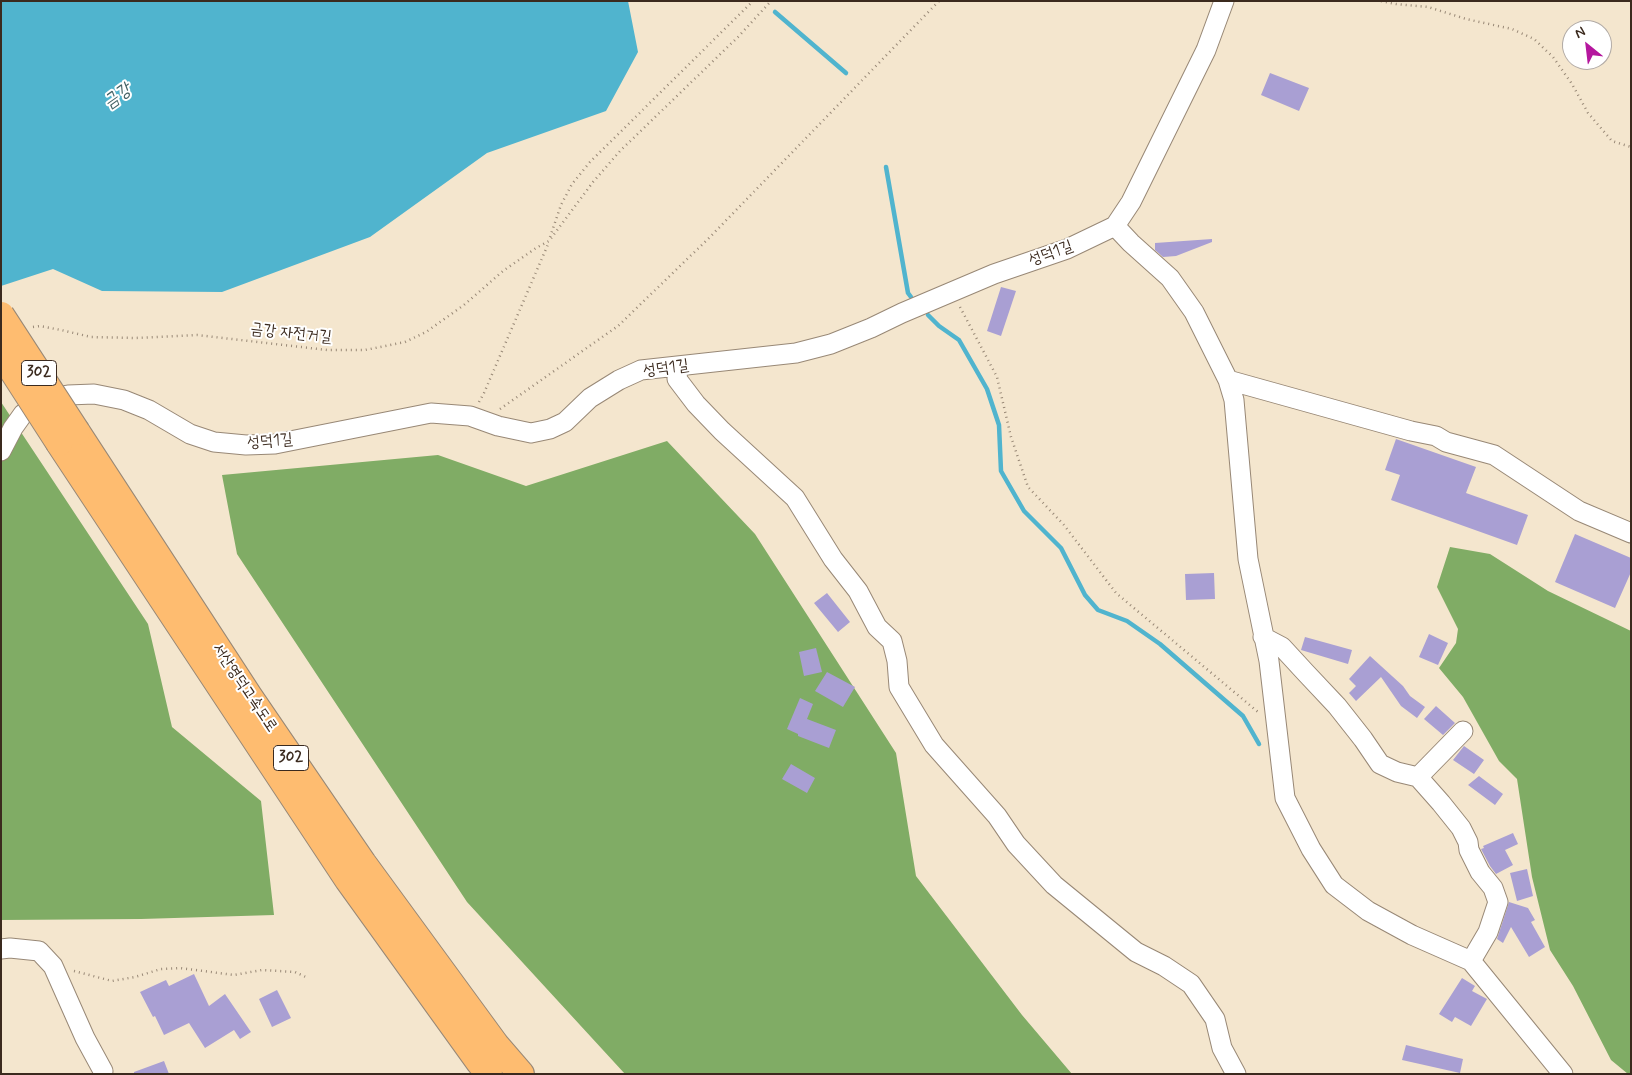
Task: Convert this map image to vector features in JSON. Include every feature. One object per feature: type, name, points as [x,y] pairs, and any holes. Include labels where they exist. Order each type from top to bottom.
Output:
[{"type":"highway","name":"서산영덕고속도로","points":[[1,315],[68,437],[348,880],[489,1074]]},
{"type":"highway","name":"서산영덕고속도로","points":[[1,353],[68,437],[249,696],[362,863],[496,1045],[520,1074]]},
{"type":"street","name":"성덕1길","points":[[1,451],[23,414],[45,399],[68,394],[94,394],[124,400],[149,410],[190,434],[214,442],[246,445],[275,444],[431,413],[477,418],[498,426],[531,433],[550,429],[565,422],[590,398],[641,370],[796,353],[831,344],[994,274],[1067,249],[1115,226],[1132,202],[1206,50],[1224,1]]},
{"type":"street","points":[[1115,226],[1170,278],[1194,312],[1228,380],[1234,400],[1248,559],[1269,661],[1285,798],[1311,849],[1334,885],[1377,916],[1412,935],[1471,961],[1564,1074]]},
{"type":"street","points":[[678,367],[676,379],[696,404],[722,431],[795,498],[833,558],[858,591],[877,627],[892,641],[897,661],[899,687],[934,744],[997,816],[1016,844],[1054,885],[1136,952],[1164,966],[1191,984],[1215,1019],[1222,1048],[1236,1074]]},
{"type":"street","points":[[1228,380],[1411,431],[1436,436],[1446,442],[1494,455],[1579,511],[1631,533]]},
{"type":"street","points":[[1263,637],[1282,647],[1337,706],[1380,764],[1397,772],[1418,777],[1461,828],[1468,842],[1469,850],[1480,872],[1493,888],[1498,902],[1488,932],[1471,961]]},
{"type":"street","points":[[1418,777],[1463,731]]},
{"type":"street","points":[[1,948],[39,951],[53,966],[85,1038],[103,1071]]},
{"type":"path","points":[[477,418],[484,393],[572,184],[590,162],[753,1]]},
{"type":"path","points":[[549,241],[592,182],[620,151],[738,37],[771,1]]},
{"type":"path","points":[[477,418],[618,326],[710,237],[939,1]]},
{"type":"path","points":[[1382,1],[1428,7],[1466,19],[1512,29],[1534,39],[1553,57],[1572,84],[1588,113],[1612,141],[1631,147]]},
{"type":"path","name":"금강 자전거길","points":[[32,327],[40,326],[91,336],[135,338],[197,335],[327,350],[365,350],[405,342],[426,332],[464,305],[503,271],[549,241]]},
{"type":"path","points":[[952,292],[997,377],[1010,437],[1028,488],[1064,525],[1116,593],[1276,726]]},
{"type":"path","points":[[53,966],[112,981],[135,977],[161,969],[180,968],[234,976],[262,970],[295,972],[308,978]]},
{"type":"green space","points":[[1,402],[148,624],[172,727],[261,801],[274,915],[141,919],[1,920]]},
{"type":"green space","points":[[667,441],[755,534],[896,753],[916,876],[1022,1015],[1072,1074],[625,1074],[467,902],[237,554],[222,475],[438,455],[526,486]]},
{"type":"green space","points":[[1450,547],[1490,554],[1548,591],[1631,631],[1631,1074],[1628,1074],[1611,1060],[1573,986],[1550,950],[1532,877],[1517,779],[1499,761],[1463,697],[1439,668],[1456,643],[1458,629],[1437,587]]},
{"type":"water","name":"금강","points":[[1,1],[628,1],[638,52],[606,111],[487,153],[370,237],[222,292],[102,291],[53,269],[1,286]]},
{"type":"building","points":[[1270,73],[1309,88],[1299,111],[1261,95]]},
{"type":"building","points":[[1212,239],[1212,242],[1176,256],[1163,257],[1155,250],[1155,243]]},
{"type":"building","points":[[1001,287],[1016,291],[1001,336],[987,331]]},
{"type":"building","points":[[1396,439],[1476,467],[1466,493],[1528,515],[1517,545],[1391,500],[1400,475],[1385,470]]},
{"type":"building","points":[[1575,534],[1631,558],[1631,572],[1615,608],[1555,582]]},
{"type":"building","points":[[1214,573],[1215,599],[1186,600],[1185,574]]},
{"type":"building","points":[[827,593],[850,622],[838,632],[814,603]]},
{"type":"building","points":[[1429,634],[1448,643],[1438,665],[1419,657]]},
{"type":"building","points":[[1305,637],[1352,650],[1348,664],[1301,650]]},
{"type":"building","points":[[816,648],[822,672],[804,676],[799,652]]},
{"type":"building","points":[[1370,656],[1403,686],[1410,696],[1425,707],[1417,718],[1401,706],[1381,677],[1356,701],[1349,693],[1356,686],[1349,679]]},
{"type":"building","points":[[827,672],[855,687],[843,707],[815,691]]},
{"type":"building","points":[[800,698],[813,704],[807,719],[836,730],[829,748],[798,736],[798,734],[787,729]]},
{"type":"building","points":[[1436,706],[1455,723],[1443,735],[1424,719]]},
{"type":"building","points":[[1464,746],[1484,760],[1474,774],[1453,760]]},
{"type":"building","points":[[791,764],[815,778],[807,793],[782,779]]},
{"type":"building","points":[[1479,776],[1503,794],[1495,805],[1468,785]]},
{"type":"building","points":[[1513,833],[1518,844],[1505,850],[1513,865],[1496,874],[1481,849],[1484,848],[1483,846]]},
{"type":"building","points":[[1527,869],[1533,896],[1517,901],[1510,873]]},
{"type":"building","points":[[1509,902],[1528,908],[1535,920],[1531,922],[1545,947],[1529,957],[1511,927],[1503,943],[1497,939]]},
{"type":"building","points":[[194,974],[209,1006],[225,994],[251,1032],[240,1039],[234,1030],[205,1048],[189,1023],[164,1035],[140,992],[166,980],[169,986]]},
{"type":"building","points":[[1462,978],[1475,986],[1472,991],[1487,999],[1471,1026],[1455,1017],[1452,1022],[1439,1014]]},
{"type":"building","points":[[277,990],[291,1018],[272,1027],[259,999]]},
{"type":"building","points":[[1406,1045],[1463,1059],[1460,1073],[1402,1060]]},
{"type":"building","points":[[164,1061],[169,1074],[134,1074],[134,1072]]},
{"type":"waterway","points":[[775,12],[846,73]]},
{"type":"waterway","points":[[886,167],[908,293],[911,297]]},
{"type":"waterway","points":[[928,315],[939,326],[959,340],[987,389],[999,425],[1001,471],[1024,511],[1061,548],[1085,595],[1098,610],[1127,621],[1160,644],[1243,716],[1259,744]]}]
